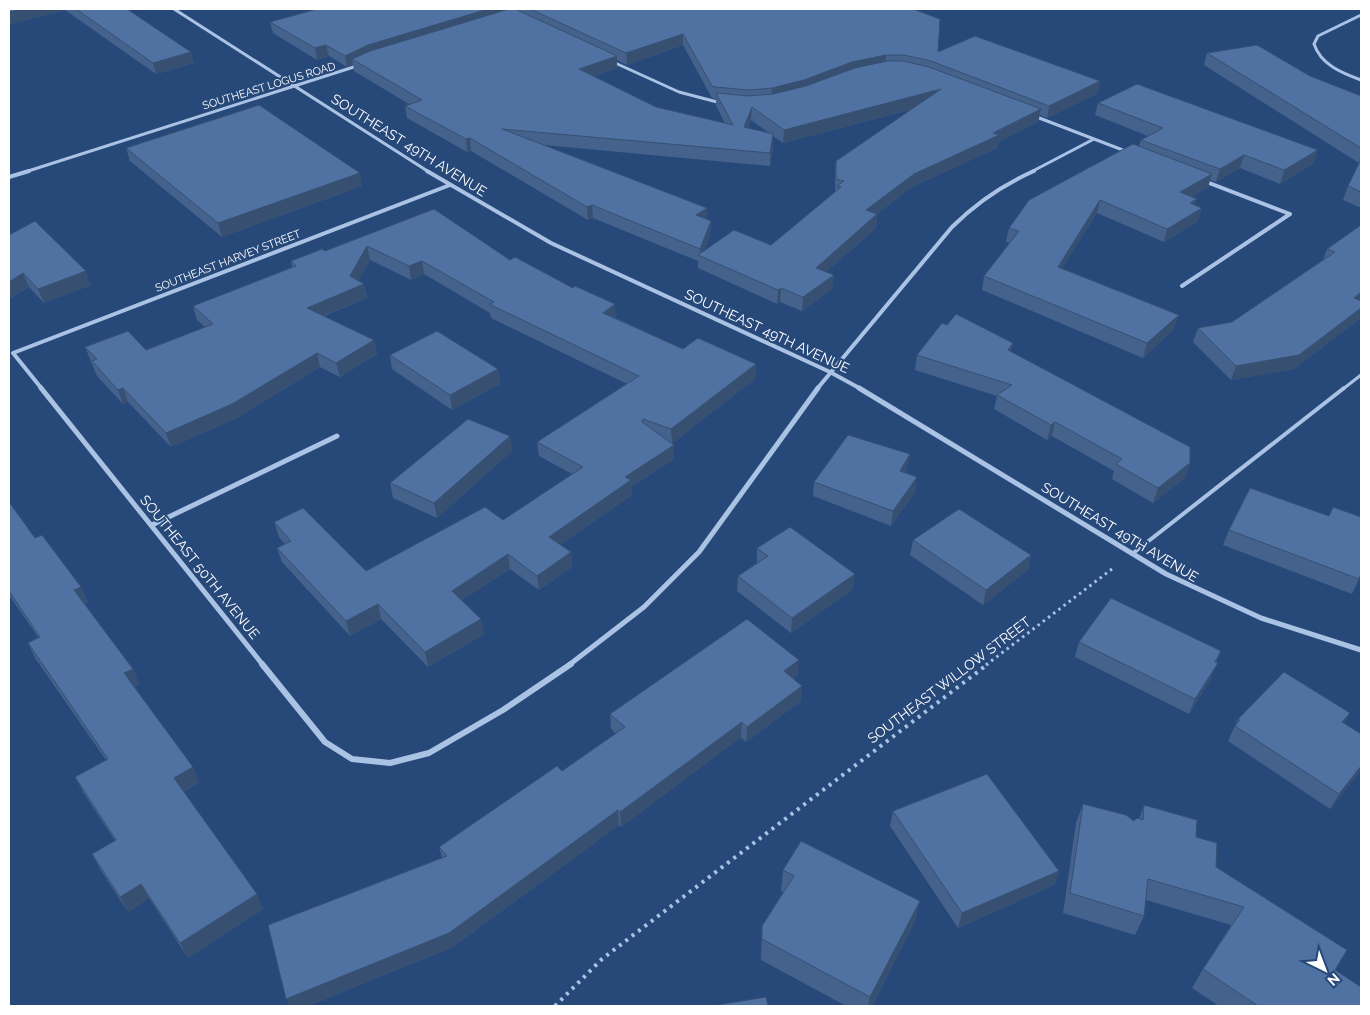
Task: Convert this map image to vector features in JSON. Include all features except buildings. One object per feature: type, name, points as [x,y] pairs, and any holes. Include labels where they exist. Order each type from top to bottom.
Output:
[{"type":"street","name":"SOUTHEAST 49TH AVENUE","points":[[174,9],[450,185],[551,244],[830,372],[898,410],[1173,579],[1246,614],[1290,630],[1361,650]]},
{"type":"street","points":[[1361,15],[1318,36],[1314,44],[1315,52],[1329,66],[1361,80]]},
{"type":"street","points":[[610,61],[681,94],[704,101],[730,104]]},
{"type":"street","name":"SOUTHEAST LOGUS ROAD","points":[[9,177],[363,64]]},
{"type":"street","points":[[1029,114],[1130,152]]},
{"type":"street","points":[[830,372],[952,227],[972,207],[1008,182],[1048,164],[1094,138]]},
{"type":"street","points":[[1182,286],[1290,214],[1201,180]]},
{"type":"street","name":"SOUTHEAST HARVEY STREET","points":[[13,353],[450,185]]},
{"type":"street","name":"SOUTHEAST 50TH AVENUE","points":[[13,353],[324,742],[352,759],[390,763],[429,753],[503,710],[575,661],[644,607],[699,552],[830,372]]},
{"type":"street","points":[[152,525],[338,436]]},
{"type":"lane","points":[[1132,554],[1361,375]]},
{"type":"path","name":"SOUTHEAST WILLOW STREET","points":[[555,1006],[602,959],[1132,554]]}]
